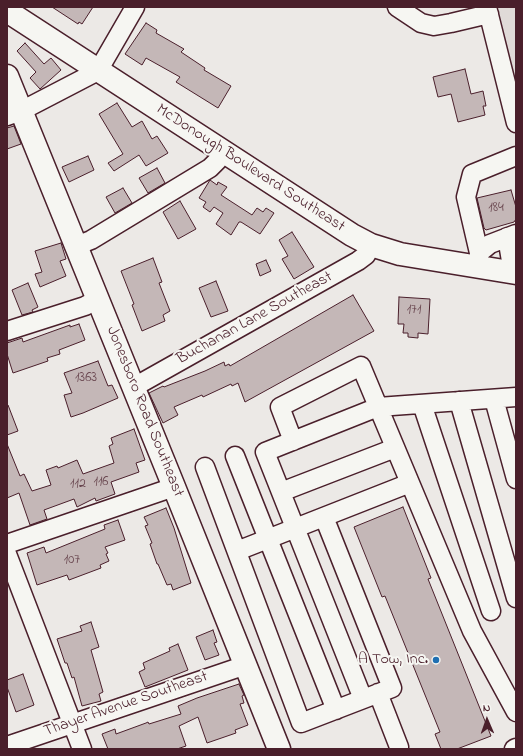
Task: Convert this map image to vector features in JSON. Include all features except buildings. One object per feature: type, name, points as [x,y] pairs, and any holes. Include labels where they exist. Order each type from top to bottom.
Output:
[{"type":"main road","name":"McDonough Boulevard Southeast","points":[[7,11],[352,235],[371,245],[400,254],[479,260],[514,273]]},
{"type":"main road","name":"Jonesboro Road Southeast","points":[[7,76],[14,113],[76,246],[279,749]]},
{"type":"street","points":[[14,113],[98,71],[135,7]]},
{"type":"street","points":[[397,7],[421,23],[434,26],[451,23],[488,11],[516,123]]},
{"type":"street","points":[[76,246],[91,240],[210,168],[217,161],[222,151]]},
{"type":"street","points":[[479,260],[466,197],[472,174],[516,156]]},
{"type":"street","points":[[479,260],[490,244],[512,235],[514,273]]},
{"type":"street","name":"Buchanan Lane Southeast","points":[[134,387],[358,261],[366,255],[371,245]]},
{"type":"street","points":[[7,331],[85,306],[98,299]]},
{"type":"street","points":[[293,441],[280,407],[361,366],[472,631],[515,708]]},
{"type":"street","points":[[399,747],[370,696],[295,528],[265,452],[378,407],[516,397]]},
{"type":"street","points":[[494,399],[516,479]]},
{"type":"street","points":[[459,401],[516,598]]},
{"type":"street","points":[[422,404],[491,611]]},
{"type":"street","points":[[281,492],[395,448]]},
{"type":"street","points":[[235,456],[336,710]]},
{"type":"street","points":[[205,467],[301,723],[392,688],[324,517]]},
{"type":"street","points":[[237,551],[410,483]]},
{"type":"street","points":[[7,544],[174,487]]},
{"type":"street","points":[[7,554],[82,749]]},
{"type":"street","points":[[472,631],[491,611],[516,604]]},
{"type":"street","name":"Thayer Avenue Southeast","points":[[10,746],[246,665]]},
{"type":"shaded area","points":[[487,7],[516,7],[516,124]]},
{"type":"place","name":"A Tow, Inc.","points":[[436,660]]}]
